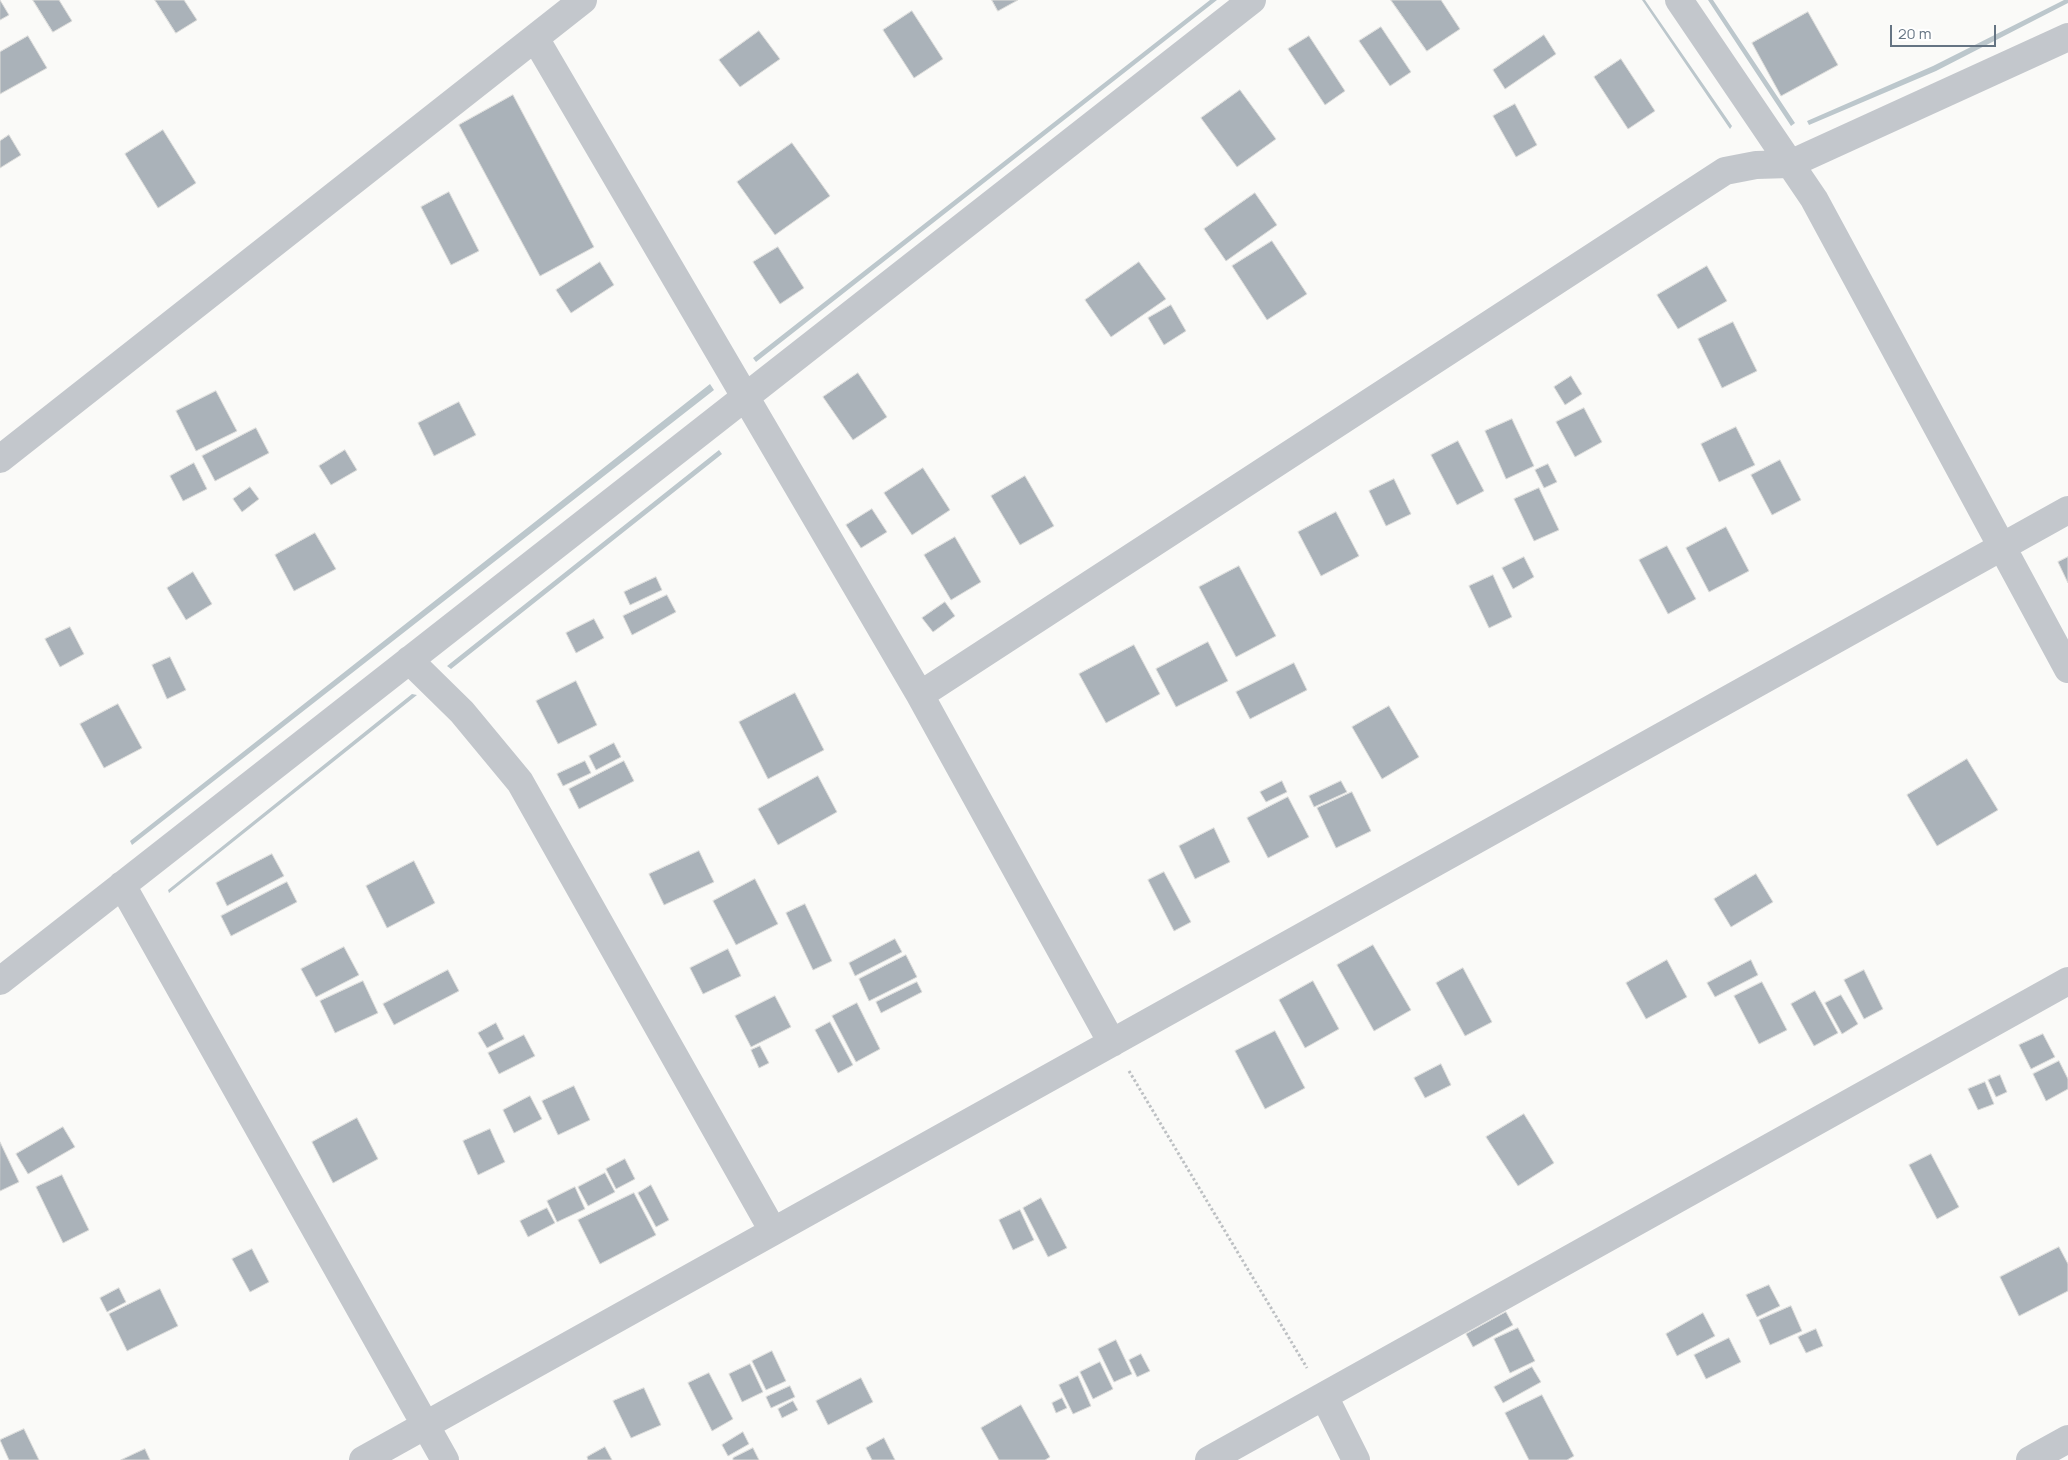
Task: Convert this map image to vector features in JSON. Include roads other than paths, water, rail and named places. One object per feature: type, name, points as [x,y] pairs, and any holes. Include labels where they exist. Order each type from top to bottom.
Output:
[{"type":"street","points":[[0,981],[1252,0]]},
{"type":"street","points":[[1678,0],[1814,199],[2068,669]]},
{"type":"street","points":[[0,459],[535,38],[568,5]]},
{"type":"street","points":[[920,695],[1726,171],[1756,165],[1790,164],[2068,37]]},
{"type":"street","points":[[535,38],[920,695],[1112,1042]]},
{"type":"street","points":[[363,1460],[2068,510]]},
{"type":"street","points":[[409,660],[462,712],[520,782],[773,1231]]},
{"type":"street","points":[[122,885],[445,1460]]},
{"type":"street","points":[[1209,1460],[2068,981]]},
{"type":"street","points":[[1324,1396],[1356,1460]]},
{"type":"street","points":[[2030,1460],[2068,1439]]}]
